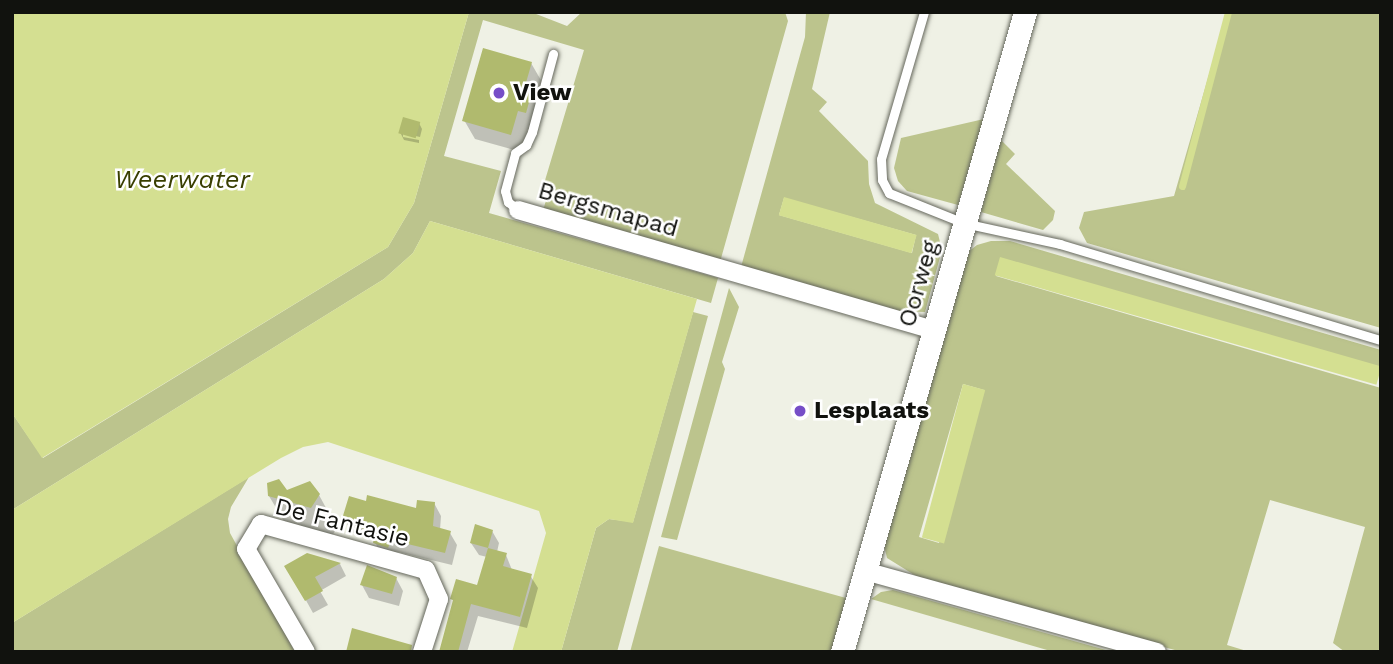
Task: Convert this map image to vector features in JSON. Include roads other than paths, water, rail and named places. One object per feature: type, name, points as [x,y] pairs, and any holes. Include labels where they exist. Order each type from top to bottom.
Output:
[{"type":"street","name":"Oorweg","points":[[842,652],[1025,12]]},
{"type":"street","name":"Bergsmapad","points":[[518,210],[933,330]]},
{"type":"street","name":"De Fantasie","points":[[306,652],[246,549],[261,524],[426,570],[439,598],[422,652]]},
{"type":"street","points":[[865,571],[1157,652]]},
{"type":"lane","points":[[924,12],[881,159],[882,180],[889,193],[905,202],[964,223],[1060,244],[1381,340]]},
{"type":"lane","name":"Bergsmapad","points":[[518,210],[509,202],[505,191],[515,153],[526,145],[531,132],[554,54]]},
{"type":"water","name":"Weerwater","points":[[12,12],[469,12],[414,203],[388,247],[42,458],[12,413]]},
{"type":"water","points":[[784,197],[917,235],[911,253],[779,215]]},
{"type":"water","points":[[430,221],[697,299],[633,523],[609,519],[596,528],[561,652],[512,652],[546,533],[539,511],[328,442],[303,447],[281,458],[12,623],[12,510],[384,279],[413,253]]},
{"type":"water","points":[[1000,257],[1381,366],[1376,385],[995,275]]},
{"type":"water","points":[[963,384],[985,390],[944,544],[922,538]]},
{"type":"waterway","points":[[1182,186],[1228,12]]},
{"type":"place","name":"View","points":[[499,93]]},
{"type":"place","name":"Lesplaats","points":[[800,411]]}]
